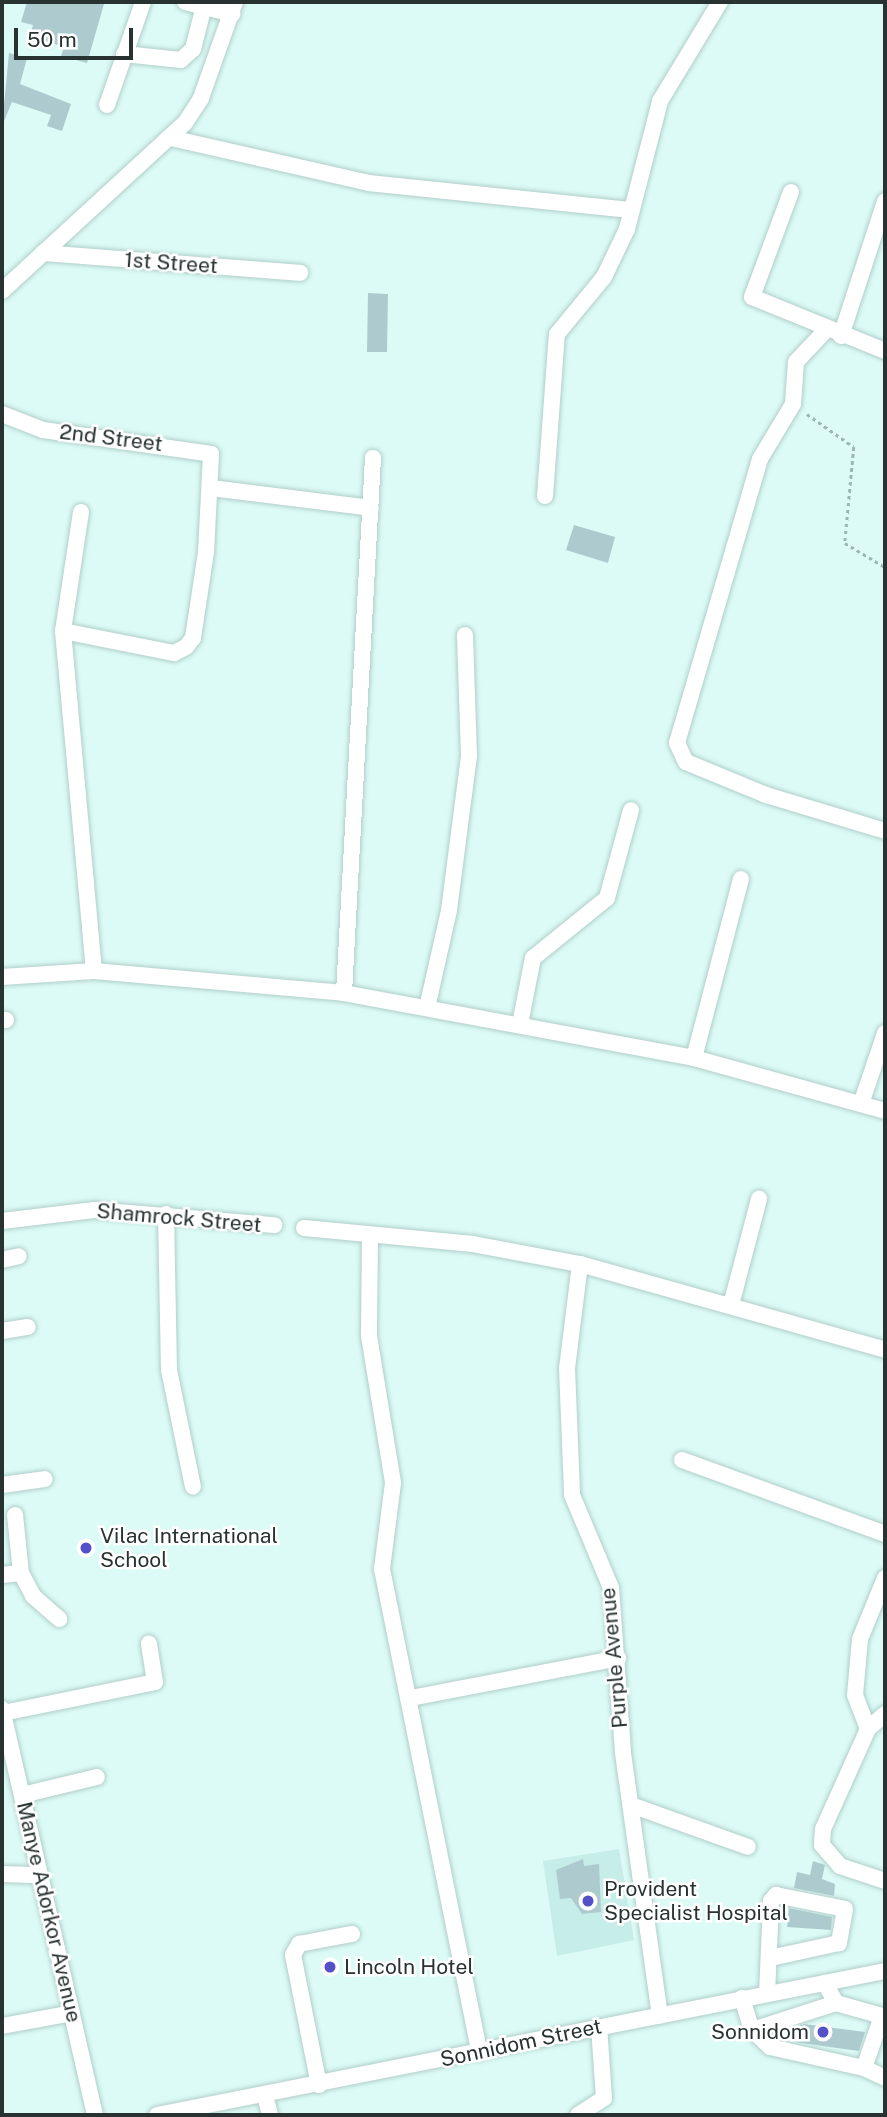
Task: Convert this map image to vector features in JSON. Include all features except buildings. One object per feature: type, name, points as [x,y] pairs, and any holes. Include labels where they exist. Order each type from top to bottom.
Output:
[{"type":"street","points":[[107,105],[143,2]]},
{"type":"street","points":[[2,291],[171,138],[201,98],[234,8],[185,2]]},
{"type":"street","points":[[545,496],[557,334],[604,277],[630,210],[660,101],[720,2]]},
{"type":"street","points":[[124,54],[171,63],[189,56],[204,6]]},
{"type":"street","points":[[171,138],[369,183],[630,210]]},
{"type":"street","points":[[791,192],[752,297],[833,333],[885,351]]},
{"type":"street","points":[[885,201],[833,333],[796,362],[793,404],[760,459],[738,523],[677,731],[678,753],[766,795],[885,831]]},
{"type":"street","name":"1st Street","points":[[43,253],[300,273]]},
{"type":"street","name":"2nd Street","points":[[2,414],[43,430],[206,449],[213,464],[211,488]]},
{"type":"street","points":[[344,993],[373,458]]},
{"type":"street","points":[[63,631],[174,653],[186,647],[193,638],[211,488],[371,508]]},
{"type":"street","points":[[81,512],[63,631],[94,971]]},
{"type":"street","points":[[426,1008],[449,910],[469,756],[465,635]]},
{"type":"street","points":[[520,1024],[533,958],[607,898],[631,810]]},
{"type":"street","points":[[694,1058],[741,879]]},
{"type":"street","points":[[2,977],[94,971],[344,993],[694,1058],[885,1111]]},
{"type":"street","points":[[861,1104],[885,1033]]},
{"type":"street","points":[[731,1305],[759,1199]]},
{"type":"street","name":"Shamrock Street","points":[[2,1221],[94,1210],[274,1225]]},
{"type":"street","points":[[166,1214],[169,1370],[193,1487]]},
{"type":"street","points":[[304,1228],[473,1244],[580,1264],[885,1350]]},
{"type":"street","points":[[370,1235],[369,1336],[393,1483],[382,1569],[411,1698],[480,2052]]},
{"type":"street","points":[[2,1260],[19,1256]]},
{"type":"street","name":"Purple Avenue","points":[[580,1264],[567,1368],[572,1495],[611,1588],[631,1805],[660,2015]]},
{"type":"street","points":[[2,1331],[28,1327]]},
{"type":"street","points":[[682,1460],[885,1534]]},
{"type":"street","points":[[2,1485],[45,1479]]},
{"type":"street","points":[[15,1515],[21,1573],[33,1596],[59,1619]]},
{"type":"street","points":[[2,1575],[21,1573]]},
{"type":"street","points":[[868,1729],[855,1695],[860,1639],[885,1578]]},
{"type":"street","points":[[2,1711],[155,1682],[149,1643]]},
{"type":"street","points":[[411,1698],[618,1658]]},
{"type":"street","name":"Manye Adorkor Avenue","points":[[2,1711],[95,2115]]},
{"type":"street","points":[[885,1714],[868,1729],[823,1829],[822,1845],[840,1866],[885,1881]]},
{"type":"street","points":[[22,1795],[97,1777]]},
{"type":"street","points":[[631,1805],[748,1847]]},
{"type":"street","points":[[2,1874],[40,1875]]},
{"type":"street","points":[[767,1994],[770,1958],[776,1895],[845,1909],[839,1943],[770,1958]]},
{"type":"street","points":[[319,2085],[293,1955],[299,1944],[352,1934]]},
{"type":"street","name":"Sonnidom Street","points":[[157,2115],[265,2096],[885,1971]]},
{"type":"street","points":[[825,1983],[836,2003]]},
{"type":"street","points":[[742,1998],[752,2030],[770,2047],[864,2068],[885,2078]]},
{"type":"street","points":[[752,2030],[836,2003],[883,2017],[864,2068]]},
{"type":"street","points":[[2,2026],[72,2013]]},
{"type":"street","points":[[578,2115],[604,2098],[599,2027]]},
{"type":"street","points":[[265,2096],[270,2115]]},
{"type":"path","points":[[793,404],[854,447],[845,543],[885,567]]},
{"type":"shaded area","name":"Provident Specialist Hospital","points":[[619,1849],[634,1940],[557,1956],[543,1861]]},
{"type":"place","name":"Vilac International School","points":[[86,1548]]},
{"type":"place","name":"Provident Specialist Hospital","points":[[588,1901]]},
{"type":"place","name":"Lincoln Hotel","points":[[330,1967]]},
{"type":"place","name":"Sonnidom","points":[[823,2032]]}]
